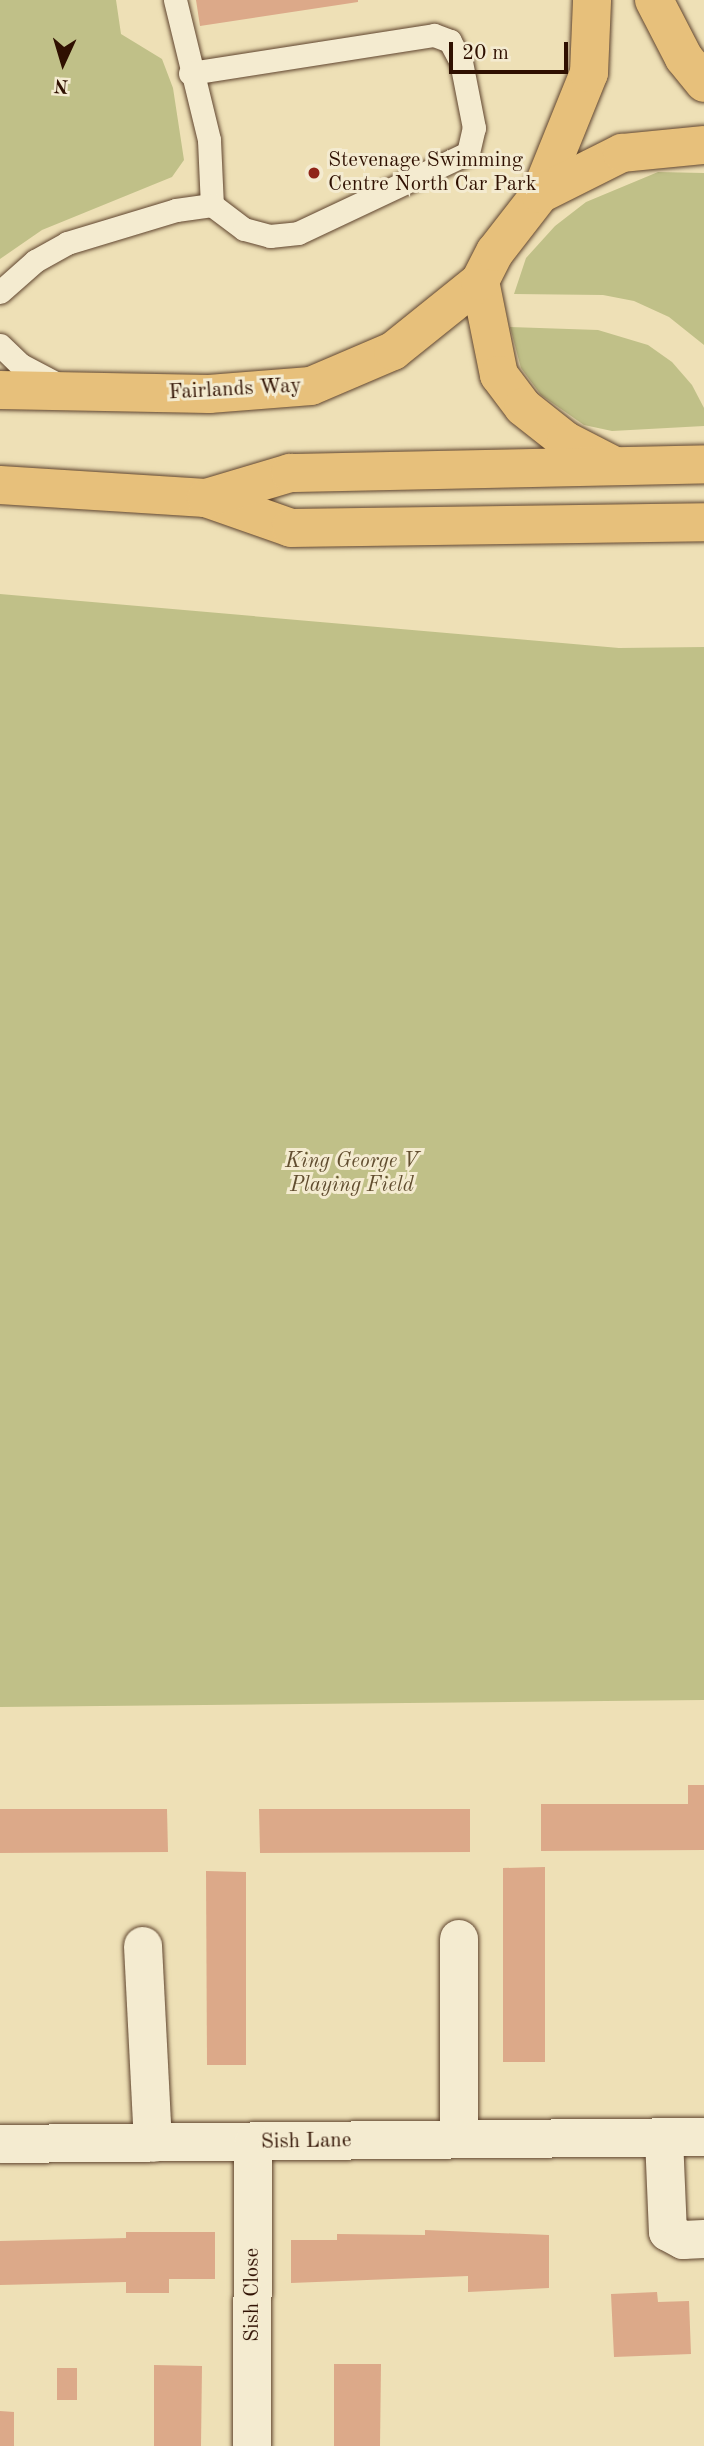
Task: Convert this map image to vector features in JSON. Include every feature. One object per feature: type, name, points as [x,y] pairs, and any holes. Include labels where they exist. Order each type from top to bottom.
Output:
[{"type":"main road","points":[[540,194],[589,73],[592,0]]},
{"type":"main road","points":[[654,0],[684,58],[704,83]]},
{"type":"main road","name":"Fairlands Way","points":[[0,390],[209,394],[311,386],[393,351],[480,281],[495,252],[540,194],[622,153],[704,145]]},
{"type":"main road","points":[[480,281],[499,374],[523,407],[566,441],[616,467]]},
{"type":"main road","points":[[206,498],[290,473],[704,464]]},
{"type":"main road","points":[[0,485],[206,498],[290,528],[704,523]]},
{"type":"street","points":[[459,1939],[459,2139]]},
{"type":"street","points":[[143,1946],[153,2143]]},
{"type":"street","name":"Sish Lane","points":[[0,2144],[704,2137]]},
{"type":"street","points":[[664,2138],[668,2232],[683,2240],[704,2239]]},
{"type":"street","name":"Sish Close","points":[[252,2446],[254,2143]]},
{"type":"lane","points":[[175,0],[190,73],[209,140],[212,205]]},
{"type":"lane","points":[[190,73],[434,35],[450,41],[461,62],[474,128],[468,153],[447,167],[299,233],[270,236],[244,229],[212,205]]},
{"type":"lane","points":[[0,292],[35,261],[67,243],[212,205]]},
{"type":"lane","points":[[0,345],[21,365],[74,392]]},
{"type":"green space","points":[[0,0],[116,0],[121,34],[162,59],[173,88],[184,160],[172,177],[42,230],[0,259]]},
{"type":"green space","points":[[658,172],[704,173],[704,345],[669,317],[634,301],[603,295],[514,294],[526,258],[555,226],[586,202]]},
{"type":"green space","points":[[510,327],[598,330],[648,345],[672,362],[692,385],[704,408],[704,426],[612,431],[584,425],[541,395],[521,368]]},
{"type":"green space","name":"King George V Playing Field","points":[[0,594],[619,648],[704,647],[704,1700],[0,1707]]},
{"type":"building","points":[[196,0],[358,0],[358,2],[200,26]]},
{"type":"building","points":[[688,1785],[704,1785],[704,1850],[541,1851],[541,1804],[688,1804]]},
{"type":"building","points":[[0,1809],[167,1809],[168,1852],[0,1853]]},
{"type":"building","points":[[259,1809],[470,1809],[470,1852],[260,1853]]},
{"type":"building","points":[[545,1867],[545,2062],[503,2062],[503,1868]]},
{"type":"building","points":[[206,1871],[246,1872],[246,2065],[207,2065]]},
{"type":"building","points":[[425,2230],[549,2235],[549,2288],[468,2292],[468,2276],[291,2283],[291,2240],[337,2240],[337,2234],[425,2235]]},
{"type":"building","points":[[126,2232],[215,2232],[215,2279],[169,2279],[169,2293],[126,2293],[126,2282],[0,2285],[0,2241],[126,2238]]},
{"type":"building","points":[[657,2292],[658,2302],[689,2301],[691,2354],[614,2357],[611,2294]]},
{"type":"building","points":[[334,2364],[381,2364],[380,2446],[334,2446]]},
{"type":"building","points":[[154,2365],[202,2366],[201,2446],[154,2446]]},
{"type":"building","points":[[57,2368],[77,2368],[77,2400],[57,2400]]},
{"type":"building","points":[[0,2411],[14,2412],[14,2446],[0,2446]]},
{"type":"place","name":"Stevenage Swimming Centre North Car Park","points":[[314,173]]}]
